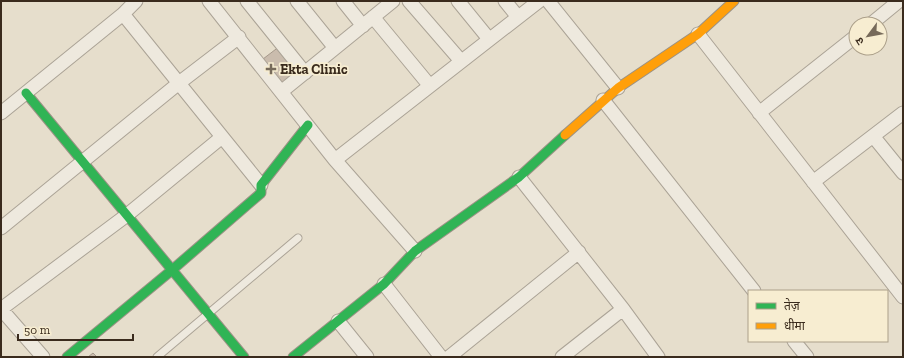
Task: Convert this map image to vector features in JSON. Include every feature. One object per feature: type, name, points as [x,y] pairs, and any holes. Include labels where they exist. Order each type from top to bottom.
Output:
[{"type":"street","points":[[1,113],[123,14],[136,1]]},
{"type":"street","points":[[209,1],[335,160],[415,251]]},
{"type":"street","points":[[247,1],[305,73]]},
{"type":"street","points":[[297,1],[335,48]]},
{"type":"street","points":[[343,1],[363,26]]},
{"type":"street","points":[[281,92],[363,26],[391,1]]},
{"type":"street","points":[[409,1],[461,61]]},
{"type":"street","points":[[458,1],[489,40]]},
{"type":"street","points":[[505,1],[518,17]]},
{"type":"street","points":[[335,160],[539,1]]},
{"type":"street","points":[[548,1],[618,88]]},
{"type":"street","points":[[292,357],[384,284],[415,251],[519,177],[603,100],[618,88],[698,34],[734,1]]},
{"type":"street","points":[[881,16],[899,1]]},
{"type":"street","points":[[123,14],[261,185]]},
{"type":"street","points":[[373,17],[430,86]]},
{"type":"street","points":[[698,34],[903,297]]},
{"type":"street","points":[[1,228],[179,83],[239,37]]},
{"type":"street","points":[[760,113],[848,42]]},
{"type":"street","points":[[26,93],[244,357]]},
{"type":"street","points":[[603,100],[753,290]]},
{"type":"street","points":[[813,182],[903,113]]},
{"type":"street","points":[[67,357],[172,270],[260,193],[261,185],[308,125]]},
{"type":"street","points":[[873,136],[903,174]]},
{"type":"street","points":[[43,357],[1,309],[127,215],[222,137]]},
{"type":"street","points":[[519,177],[579,252],[658,357]]},
{"type":"street","points":[[449,357],[579,252]]},
{"type":"street","points":[[384,284],[441,357]]},
{"type":"street","points":[[562,357],[623,309]]},
{"type":"street","points":[[338,321],[367,357]]},
{"type":"street","points":[[795,342],[806,357]]},
{"type":"lane","points":[[157,357],[298,238]]},
{"type":"building","points":[[280,46],[291,60],[287,64],[296,75],[283,85],[263,59]]},
{"type":"building","points":[[93,353],[97,357],[88,357]]},
{"type":"traffic: fast","points":[[26,93],[244,357]]},
{"type":"traffic: fast","points":[[67,357],[172,270],[261,193],[261,185],[308,125]]},
{"type":"traffic: fast","points":[[293,357],[384,284],[415,251],[519,177],[565,135]]},
{"type":"traffic: slow","points":[[565,135],[618,88],[698,34],[734,1]]},
{"type":"place","name":"Ekta Clinic","points":[[271,69]]}]
